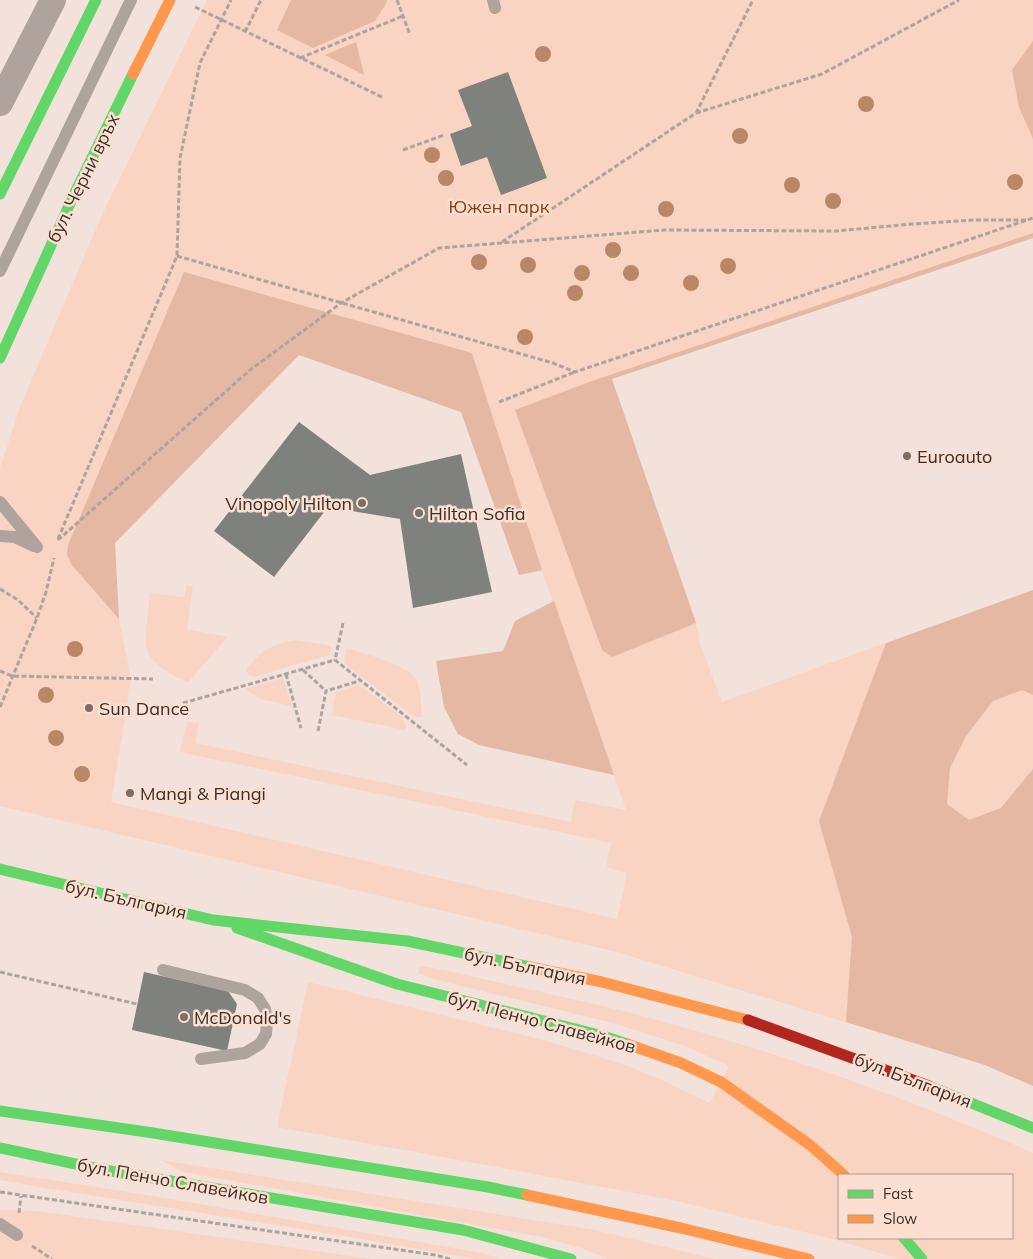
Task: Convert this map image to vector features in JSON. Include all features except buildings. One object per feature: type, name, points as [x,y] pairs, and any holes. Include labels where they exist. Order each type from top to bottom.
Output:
[{"type":"main road","points":[[0,194],[96,0]]},
{"type":"main road","name":"бул. Черни връх","points":[[0,358],[72,199],[170,0]]},
{"type":"main road","name":"бул. България","points":[[0,869],[213,920],[407,941],[602,982],[741,1018],[872,1064],[972,1102],[1033,1128]]},
{"type":"main road","name":"бул. Пенчо Славейков","points":[[213,920],[397,984],[603,1036],[681,1063],[721,1082],[761,1109],[810,1145],[843,1174]]},
{"type":"main road","points":[[0,1112],[147,1132],[488,1187],[681,1228],[809,1259]]},
{"type":"main road","name":"бул. Пенчо Славейков","points":[[0,1148],[99,1169],[463,1230],[571,1259]]},
{"type":"main road","points":[[905,1239],[922,1259]]},
{"type":"main road","name":"бул. Пенчо Славейков","points":[[552,1253],[563,1259]]},
{"type":"street","points":[[0,101],[53,0]]},
{"type":"lane","points":[[0,271],[131,0]]},
{"type":"lane","points":[[0,502],[37,547],[15,537],[0,536]]},
{"type":"lane","points":[[162,970],[245,990],[258,998],[266,1009],[266,1034],[260,1044],[246,1053],[201,1059]]},
{"type":"lane","points":[[0,1224],[17,1236]]},
{"type":"path","points":[[231,0],[200,63],[180,158],[177,256],[58,540],[250,370],[342,303],[439,248],[664,230],[836,231],[920,223],[973,220],[1027,220]]},
{"type":"path","points":[[245,32],[261,0]]},
{"type":"path","points":[[397,0],[410,35]]},
{"type":"path","points":[[696,113],[753,0]]},
{"type":"path","points":[[501,243],[696,113],[822,74],[959,0]]},
{"type":"path","points":[[192,5],[382,97]]},
{"type":"path","points":[[300,58],[403,16]]},
{"type":"path","points":[[403,150],[444,135]]},
{"type":"path","points":[[499,402],[575,372],[1033,218]]},
{"type":"path","points":[[177,256],[553,363],[575,372]]},
{"type":"path","points":[[0,707],[37,618],[46,592],[52,565]]},
{"type":"path","points":[[0,590],[18,600],[37,618]]},
{"type":"path","points":[[335,660],[343,623]]},
{"type":"path","points":[[183,703],[335,660]]},
{"type":"path","points":[[335,660],[467,765]]},
{"type":"path","points":[[303,669],[326,691]]},
{"type":"path","points":[[0,670],[12,676],[153,679]]},
{"type":"path","points":[[286,674],[301,728]]},
{"type":"path","points":[[326,691],[360,680]]},
{"type":"path","points":[[318,731],[326,691]]},
{"type":"path","points":[[0,972],[137,1004]]},
{"type":"path","points":[[0,1192],[450,1259]]},
{"type":"path","points":[[17,1236],[52,1259]]},
{"type":"green space","name":"Южен парк","points":[[207,0],[1033,0],[1033,238],[612,379],[696,623],[701,646],[722,702],[1033,590],[1033,1086],[985,1065],[617,952],[0,806],[0,468],[20,407],[101,217]],"holes":[[[299,355],[461,412],[519,575],[542,571],[626,810],[575,800],[571,822],[195,743],[199,723],[187,721],[180,752],[611,843],[606,867],[627,873],[617,919],[111,802],[131,681],[119,619],[115,543]]]},
{"type":"green space","points":[[187,585],[193,587],[187,629],[228,637],[188,682],[168,672],[156,663],[147,651],[146,644],[150,593],[184,597]]},
{"type":"green space","points":[[296,640],[327,645],[332,648],[329,655],[254,677],[248,674],[246,669],[262,653],[273,646]]},
{"type":"green space","points":[[347,648],[396,665],[413,675],[419,689],[422,717],[410,714],[344,663]]},
{"type":"green space","points":[[283,678],[292,706],[260,699],[245,689]]},
{"type":"green space","points":[[359,685],[402,717],[406,725],[405,730],[332,715],[336,692]]},
{"type":"green space","points":[[421,966],[623,1011],[728,1040],[831,1073],[933,1111],[1033,1153],[1033,1259],[899,1259],[833,1239],[681,1202],[277,1127],[308,982],[547,1041],[626,1065],[710,1103],[729,1066],[688,1047],[613,1023],[437,980],[418,973]]},
{"type":"green space","points":[[161,1160],[595,1230],[715,1259],[608,1259],[581,1248],[542,1237],[183,1172]]},
{"type":"green space","points":[[0,1172],[147,1195],[482,1253],[501,1259],[475,1259],[339,1235],[39,1187],[0,1180]]},
{"type":"green space","points":[[0,1210],[37,1211],[371,1259],[0,1259]]},
{"type":"shaded area","points":[[291,0],[387,0],[387,2],[375,21],[313,48],[277,30]]},
{"type":"shaded area","points":[[1033,41],[1033,139],[1019,107],[1012,70]]},
{"type":"shaded area","points":[[356,42],[364,75],[325,55]]},
{"type":"shaded area","points":[[1033,233],[1033,238],[612,379],[696,623],[612,657],[602,650],[515,410],[592,381]]},
{"type":"shaded area","points":[[184,272],[472,353],[542,570],[519,575],[461,412],[299,355],[115,543],[119,619],[71,564],[67,554],[68,545]]},
{"type":"shaded area","points":[[1033,590],[1033,695],[1022,690],[993,701],[966,736],[950,768],[947,804],[969,820],[1001,808],[1033,769],[1033,1086],[985,1065],[846,1022],[852,937],[819,821],[886,643]]},
{"type":"shaded area","points":[[554,601],[614,775],[479,745],[458,734],[444,707],[436,661],[503,651],[515,621]]},
{"type":"traffic: fast","points":[[0,194],[96,0]]},
{"type":"traffic: fast","points":[[0,358],[72,199],[133,74]]},
{"type":"traffic: fast","points":[[0,869],[213,920],[407,941],[530,967]]},
{"type":"traffic: fast","points":[[237,928],[397,984],[603,1036],[627,1044]]},
{"type":"traffic: fast","points":[[929,1086],[1033,1128]]},
{"type":"traffic: fast","points":[[0,1111],[147,1132],[488,1187],[527,1195]]},
{"type":"traffic: fast","points":[[0,1148],[99,1169],[463,1230],[571,1259]]},
{"type":"traffic: fast","points":[[905,1239],[922,1259]]},
{"type":"traffic: slow","points":[[133,74],[170,0]]},
{"type":"traffic: slow","points":[[530,967],[602,982],[748,1020]]},
{"type":"traffic: slow","points":[[627,1044],[681,1063],[721,1082],[810,1145],[843,1174]]},
{"type":"traffic: slow","points":[[527,1195],[681,1228],[809,1259]]},
{"type":"traffic: jam","points":[[748,1020],[929,1086]]},
{"type":"place","name":"Euroauto","points":[[907,456]]},
{"type":"place","name":"Vinopoly Hilton","points":[[362,503]]},
{"type":"place","name":"Hilton Sofia","points":[[419,513]]},
{"type":"place","name":"Sun Dance","points":[[89,708]]},
{"type":"place","name":"Mangi & Piangi","points":[[130,793]]},
{"type":"place","name":"McDonald's","points":[[184,1017]]}]
